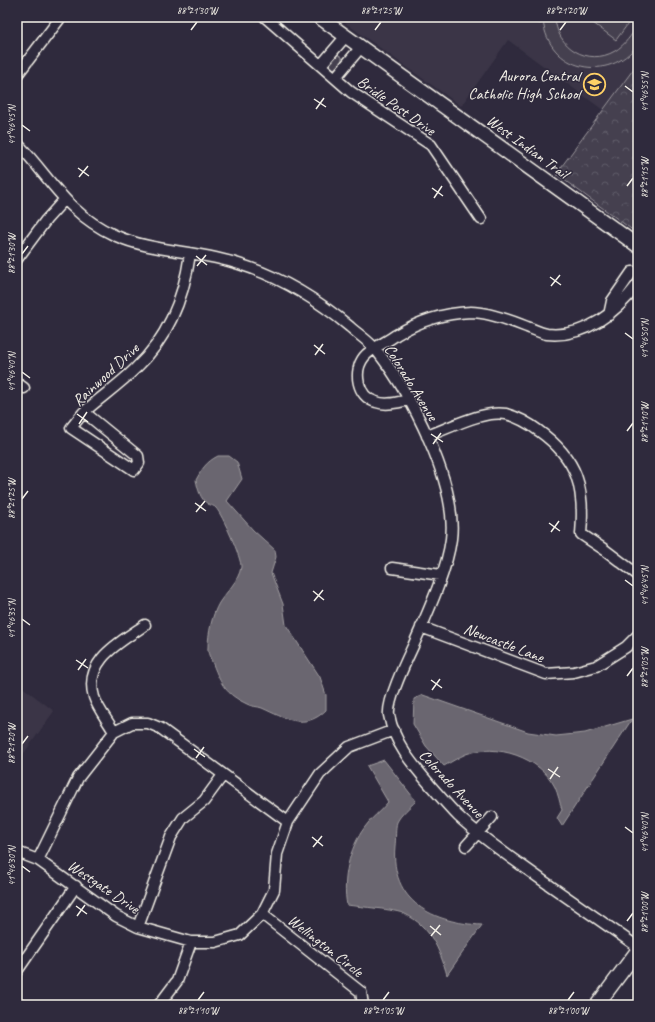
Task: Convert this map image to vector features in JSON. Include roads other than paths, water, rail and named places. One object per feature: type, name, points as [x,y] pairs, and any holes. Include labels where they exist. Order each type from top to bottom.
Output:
[{"type":"main road","name":"West Indian Trail","points":[[320,17],[638,246]]},
{"type":"main road","points":[[597,1005],[638,948]]},
{"type":"street","points":[[17,75],[61,17]]},
{"type":"street","name":"Bridle Post Drive","points":[[265,17],[367,104],[430,145],[481,219]]},
{"type":"street","points":[[321,65],[346,36]]},
{"type":"street","name":"Bridle Post Drive","points":[[335,78],[361,47]]},
{"type":"street","name":"Colorado Avenue","points":[[17,143],[31,158],[64,200],[83,217],[113,235],[143,246],[217,258],[242,265],[290,284],[334,313],[375,349],[409,400],[427,436],[444,483],[450,508],[451,538],[442,575],[400,677],[388,712],[394,730],[408,760],[456,814],[499,850],[638,948]]},
{"type":"street","points":[[17,259],[21,246],[64,200]]},
{"type":"street","name":"Rainwood Drive","points":[[84,412],[138,456],[138,463],[134,470],[71,428],[84,412],[136,369],[158,344],[170,324],[180,300],[190,254]]},
{"type":"street","points":[[608,315],[612,301],[632,272],[638,272]]},
{"type":"street","points":[[409,400],[391,404],[376,402],[366,398],[358,384],[358,370],[366,355],[412,326],[440,316],[472,312],[512,321],[546,334],[578,332],[608,315],[626,300],[638,284]]},
{"type":"street","points":[[427,436],[481,416],[506,414],[530,425],[554,442],[572,463],[581,487],[583,509],[581,534],[638,575]]},
{"type":"street","points":[[392,568],[442,575]]},
{"type":"street","points":[[114,732],[94,697],[93,683],[96,667],[102,656],[145,625]]},
{"type":"street","name":"Newcastle Lane","points":[[421,626],[546,674],[574,672],[596,666],[626,647],[638,635]]},
{"type":"street","points":[[38,860],[78,778],[114,732],[132,723],[148,723],[160,728],[288,822]]},
{"type":"street","name":"Westgate Drive","points":[[17,852],[38,860],[116,916],[138,927],[191,942],[215,942],[240,935],[262,914],[274,890],[277,854],[288,822],[320,774],[349,747],[394,730]]},
{"type":"street","points":[[138,927],[171,837],[183,818],[204,801],[223,775]]},
{"type":"street","name":"Colorado Avenue","points":[[466,846],[492,817]]},
{"type":"street","points":[[17,971],[76,886]]},
{"type":"street","name":"Wellington Circle","points":[[262,914],[362,992],[363,1005]]},
{"type":"street","points":[[159,1005],[177,981],[191,942]]},
{"type":"place","name":"Aurora Central Catholic High School","points":[[595,84]]}]
